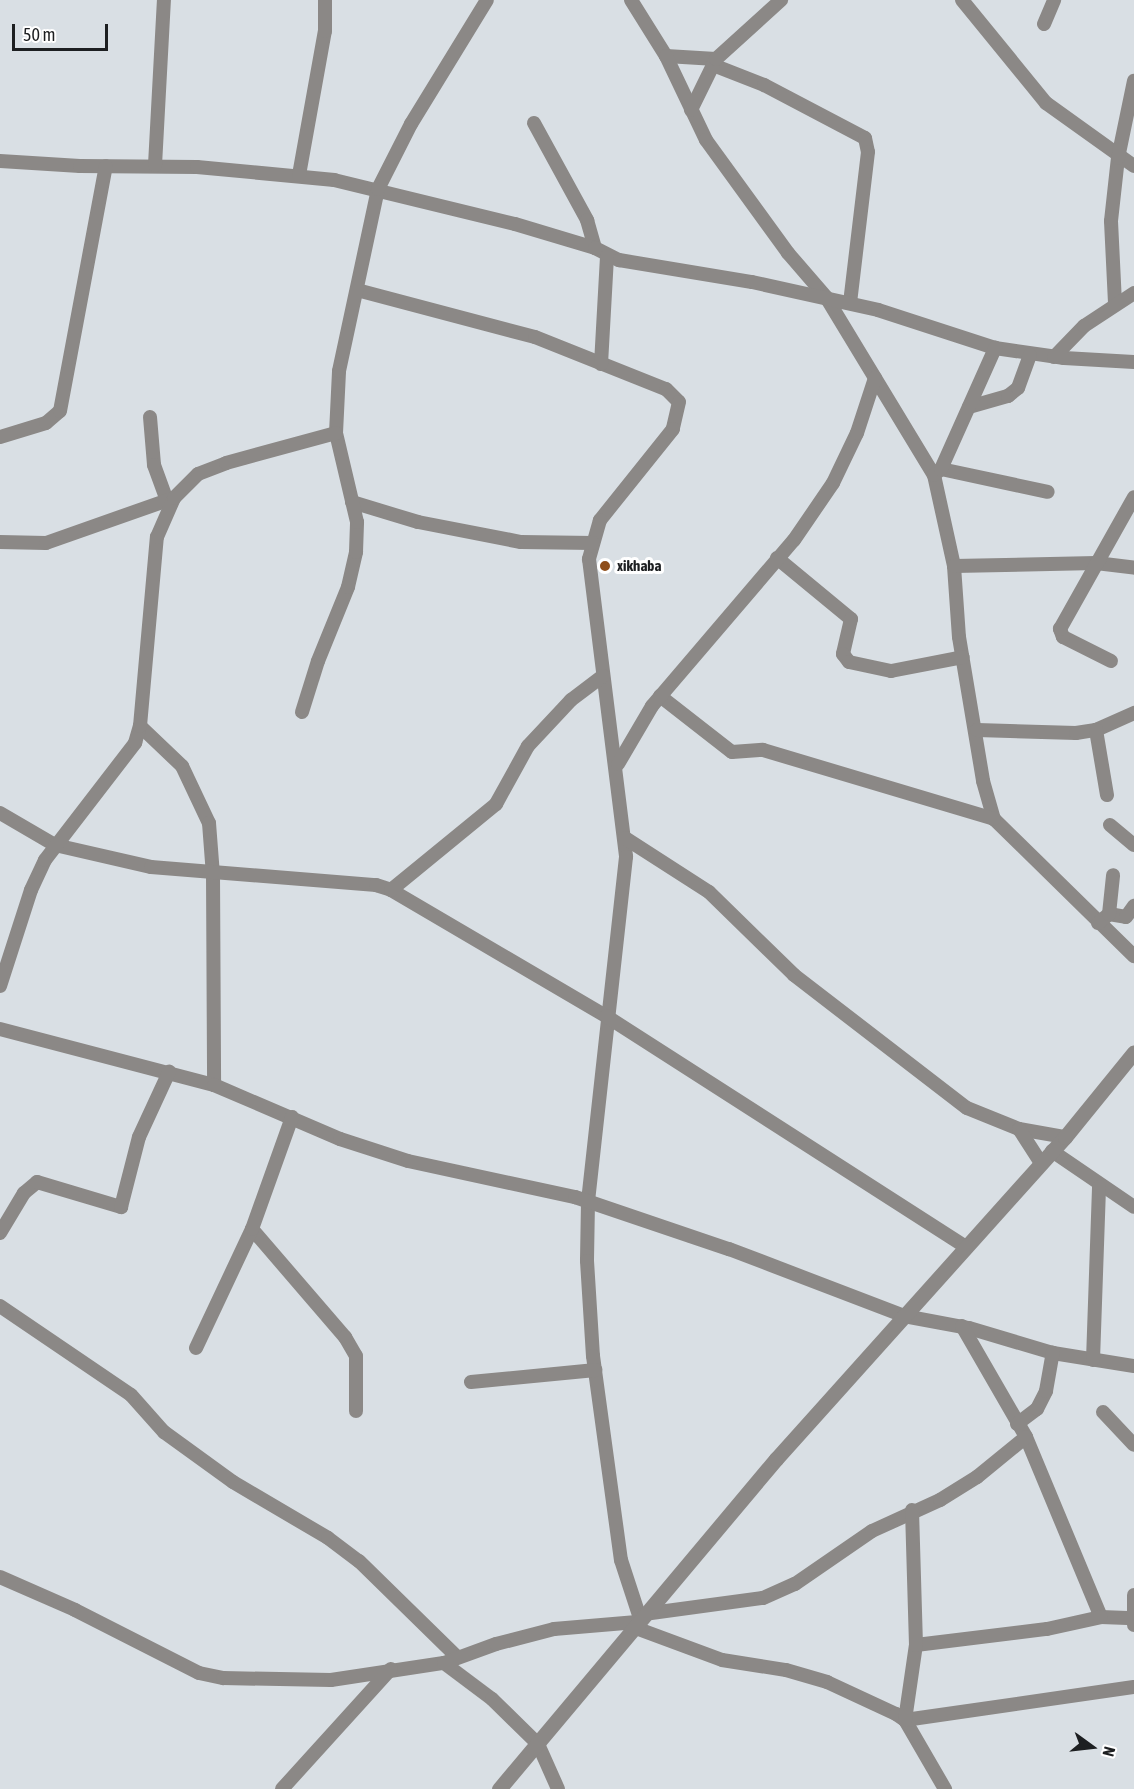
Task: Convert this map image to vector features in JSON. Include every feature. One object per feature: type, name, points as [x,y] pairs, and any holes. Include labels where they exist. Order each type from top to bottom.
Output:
[{"type":"street","points":[[155,165],[164,0]]},
{"type":"street","points":[[299,176],[324,31],[324,0]]},
{"type":"street","points":[[302,712],[350,578],[357,522],[336,433],[339,371],[378,189],[411,124],[487,0]]},
{"type":"street","points":[[632,0],[666,56],[691,110],[722,163],[826,297],[875,378],[937,472],[954,566],[963,657],[977,730],[983,781],[994,819]]},
{"type":"street","points":[[691,110],[715,62],[781,0]]},
{"type":"street","points":[[962,0],[1046,103],[1118,158],[1134,166]]},
{"type":"street","points":[[1044,24],[1054,0]]},
{"type":"street","points":[[666,56],[715,62],[865,138],[868,152],[850,303]]},
{"type":"street","points":[[1115,303],[1111,221],[1118,158],[1134,81]]},
{"type":"street","points":[[534,123],[587,220],[601,252],[602,363]]},
{"type":"street","points":[[0,161],[106,166],[155,165],[299,176],[378,189],[649,267],[826,297],[939,327],[995,348],[1030,355],[1134,362]]},
{"type":"street","points":[[0,437],[46,423],[60,411],[106,166]]},
{"type":"street","points":[[357,290],[536,337],[666,389],[676,397],[679,411],[673,429],[600,520],[593,543],[590,569],[611,735],[618,764],[626,838],[620,923],[606,1016],[588,1202],[587,1261],[595,1370],[621,1560],[639,1620],[722,1660],[786,1670],[827,1682],[905,1720],[945,1789]]},
{"type":"street","points":[[1054,357],[1084,326],[1134,292]]},
{"type":"street","points":[[937,472],[995,348]]},
{"type":"street","points":[[969,407],[1008,396],[1018,388],[1030,355]]},
{"type":"street","points":[[618,764],[634,734],[660,696],[777,558],[833,483],[857,433],[875,378]]},
{"type":"street","points":[[0,986],[31,890],[54,845],[123,760],[140,726],[157,537],[171,500],[154,465],[150,417]]},
{"type":"street","points":[[0,543],[46,543],[171,500],[198,474],[225,463],[336,433]]},
{"type":"street","points":[[937,472],[1048,492]]},
{"type":"street","points":[[1111,661],[1060,634],[1096,563],[1134,497]]},
{"type":"street","points":[[351,502],[418,522],[521,542],[593,543]]},
{"type":"street","points":[[777,558],[851,619],[843,654],[849,662],[891,671],[963,657]]},
{"type":"street","points":[[954,566],[1096,563],[1134,568]]},
{"type":"street","points":[[391,890],[496,804],[528,746],[571,700],[603,676]]},
{"type":"street","points":[[660,696],[732,752],[763,750],[994,819],[1104,918],[1134,956]]},
{"type":"street","points":[[977,730],[1076,733],[1096,730],[1134,713]]},
{"type":"street","points":[[140,726],[192,781],[209,823],[213,875],[214,1085]]},
{"type":"street","points":[[1096,730],[1107,795]]},
{"type":"street","points":[[611,735],[634,734]]},
{"type":"street","points":[[0,813],[54,845],[151,867],[213,875],[376,885],[391,890],[606,1016],[966,1247]]},
{"type":"street","points":[[1110,825],[1134,845]]},
{"type":"street","points":[[626,838],[709,892],[794,975],[913,1070],[967,1108],[1019,1129],[1065,1137]]},
{"type":"street","points":[[1104,918],[1113,875]]},
{"type":"street","points":[[1104,918],[1126,917],[1134,906]]},
{"type":"street","points":[[0,1029],[214,1085],[340,1139],[408,1161],[588,1202],[729,1249],[904,1316],[962,1326],[1053,1353],[1134,1366]]},
{"type":"street","points":[[499,1789],[639,1620],[904,1316],[1065,1137],[1134,1052]]},
{"type":"street","points":[[0,1233],[24,1193],[37,1182],[121,1206],[139,1137],[169,1072]]},
{"type":"street","points":[[196,1348],[252,1229],[292,1117]]},
{"type":"street","points":[[1019,1129],[1041,1163]]},
{"type":"street","points":[[1052,1151],[1099,1187],[1134,1207]]},
{"type":"street","points":[[1093,1360],[1099,1187]]},
{"type":"street","points":[[252,1229],[345,1337],[356,1356],[356,1411]]},
{"type":"street","points":[[0,1306],[131,1395],[164,1432],[224,1476],[328,1538],[359,1561],[450,1660],[538,1744],[558,1789]]},
{"type":"street","points":[[962,1326],[1026,1437],[1101,1617]]},
{"type":"street","points":[[1017,1424],[1036,1409],[1046,1391],[1053,1353]]},
{"type":"street","points":[[471,1382],[595,1370]]},
{"type":"street","points":[[1103,1412],[1134,1445]]},
{"type":"street","points":[[0,1577],[210,1676],[319,1681],[450,1660],[554,1629],[639,1620],[763,1598],[795,1584],[872,1531],[912,1509],[940,1500],[977,1477],[1026,1437]]},
{"type":"street","points":[[905,1720],[916,1645],[912,1509]]},
{"type":"street","points":[[916,1645],[1047,1629],[1101,1617],[1133,1620],[1134,1595]]},
{"type":"street","points":[[282,1789],[391,1669]]},
{"type":"street","points":[[905,1720],[1134,1687]]},
{"type":"place","name":"xikhaba","points":[[605,566]]}]
